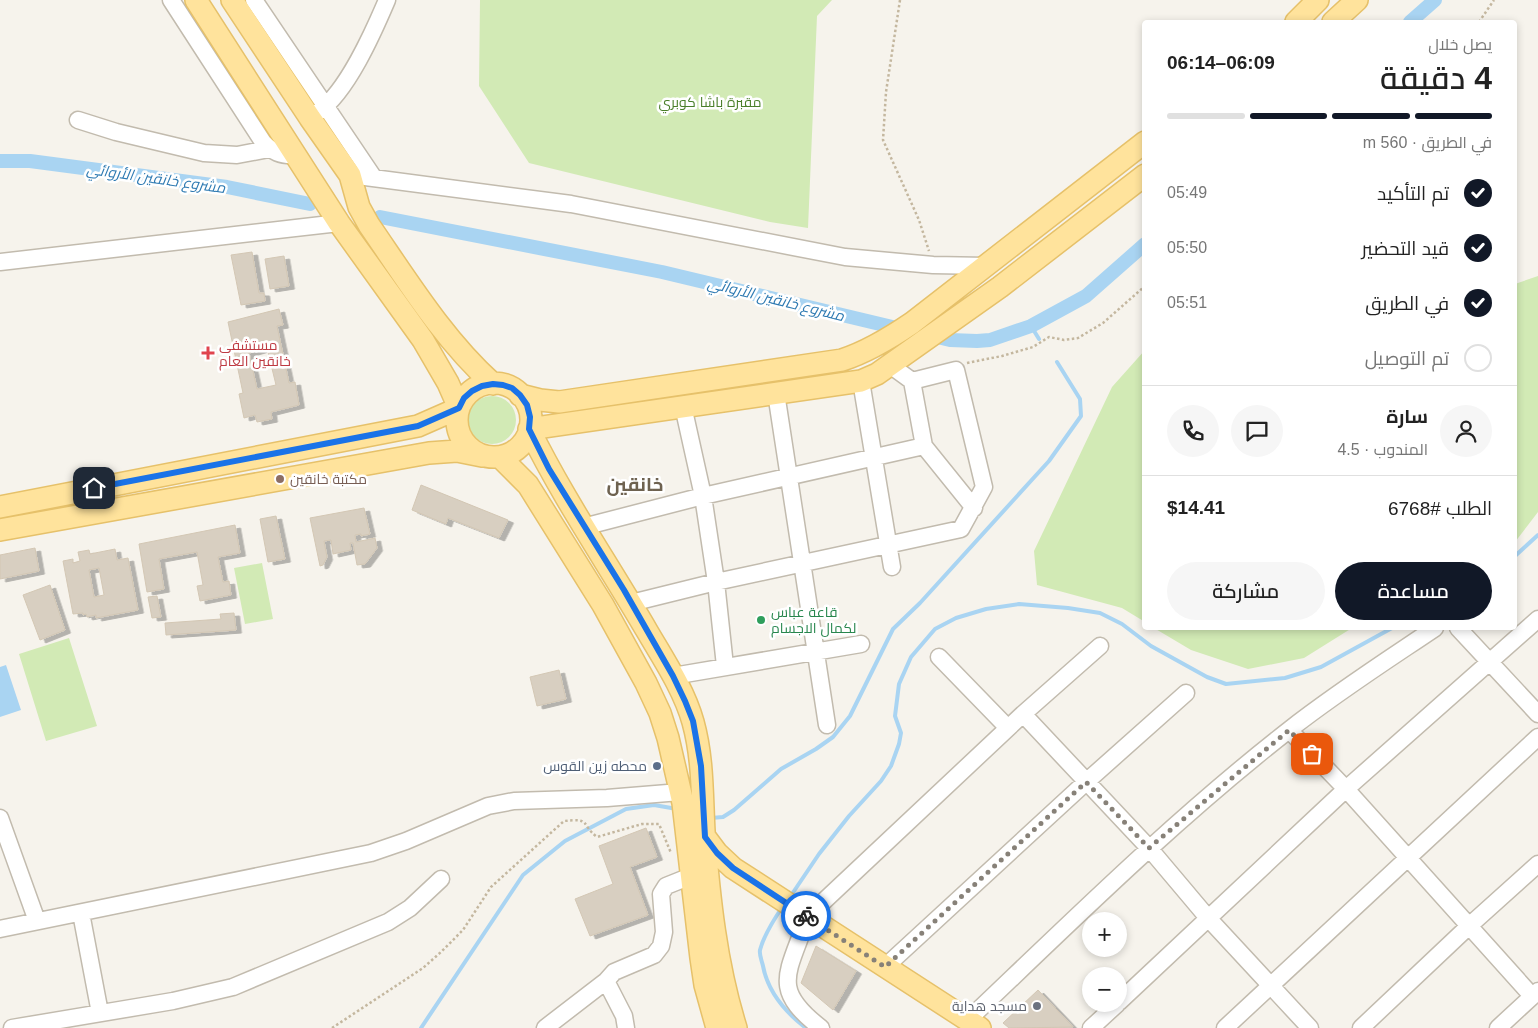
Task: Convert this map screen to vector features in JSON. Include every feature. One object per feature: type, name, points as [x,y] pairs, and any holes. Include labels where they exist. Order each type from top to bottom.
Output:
[{"type":"main road","points":[[196,0],[339,223],[423,340],[459,408]]},
{"type":"main road","points":[[232,0],[318,112],[350,175],[359,206],[369,225],[452,341],[478,371],[493,384]]},
{"type":"main road","points":[[1298,20],[1318,0]]},
{"type":"main road","points":[[1335,20],[1357,0]]},
{"type":"main road","points":[[520,395],[559,402],[842,360],[852,356],[904,328],[987,266],[1142,144]]},
{"type":"main road","points":[[529,429],[861,381],[877,374],[1000,287],[1142,177]]},
{"type":"main road","points":[[852,356],[861,381]]},
{"type":"main road","points":[[0,530],[429,453],[457,451],[492,456],[510,453],[519,447],[525,439],[529,429],[530,417],[527,405],[512,388],[493,384],[482,386],[472,391],[464,398],[459,408],[458,431],[468,446],[492,456],[528,485],[603,605],[646,683],[660,713],[694,834],[721,973],[736,1028]]},
{"type":"main road","points":[[0,507],[418,426],[459,408]]},
{"type":"main road","points":[[529,429],[549,469],[627,596],[673,676],[693,721],[701,766],[694,834],[700,958],[705,985],[717,1028]]},
{"type":"main road","points":[[603,605],[627,596]]},
{"type":"main road","points":[[660,713],[685,701]]},
{"type":"main road","points":[[694,834],[722,874],[762,894],[970,1025]]},
{"type":"main road","points":[[803,920],[885,967],[970,1025]]},
{"type":"street","points":[[171,0],[262,142],[269,149],[277,153],[295,155]]},
{"type":"street","points":[[254,0],[318,112],[374,178]]},
{"type":"street","points":[[318,112],[341,88],[353,69],[387,0]]},
{"type":"street","points":[[78,120],[116,132],[204,153],[237,155],[269,149]]},
{"type":"street","points":[[350,175],[571,204],[845,256],[933,265],[987,266]]},
{"type":"street","points":[[0,262],[339,223]]},
{"type":"street","points":[[890,365],[912,381],[924,446],[974,508]]},
{"type":"street","points":[[627,596],[716,582],[961,528],[974,508],[984,487],[956,370],[912,381]]},
{"type":"street","points":[[861,381],[892,567]]},
{"type":"street","points":[[776,392],[827,725]]},
{"type":"street","points":[[683,406],[703,496],[726,666]]},
{"type":"street","points":[[583,527],[703,496],[924,446]]},
{"type":"street","points":[[1127,994],[1346,789],[1538,619]]},
{"type":"street","points":[[970,1025],[1149,848],[1289,730],[1347,687],[1432,630]]},
{"type":"street","points":[[1460,630],[1538,714]]},
{"type":"street","points":[[673,676],[861,644]]},
{"type":"street","points":[[821,1028],[801,1008],[787,988],[787,973],[803,920],[1023,714],[1100,646]]},
{"type":"street","points":[[939,657],[1008,728]]},
{"type":"street","points":[[885,967],[1086,782],[1186,693]]},
{"type":"street","points":[[1023,714],[1149,848],[1208,918],[1310,1028]]},
{"type":"street","points":[[1289,730],[1346,789],[1470,926],[1535,993],[1505,1025]]},
{"type":"street","points":[[1225,1028],[1538,738]]},
{"type":"street","points":[[0,929],[371,853],[406,841],[488,806],[514,801],[606,798],[694,834],[661,894],[664,932],[662,946],[654,955],[614,972],[606,981],[545,1028]]},
{"type":"street","points":[[0,818],[6,850],[36,921]]},
{"type":"street","points":[[1361,1028],[1538,864]]},
{"type":"street","points":[[12,1028],[173,1001],[233,987],[388,922],[410,908],[440,879]]},
{"type":"street","points":[[82,913],[100,1013]]},
{"type":"street","points":[[606,981],[624,1016],[626,1028]]},
{"type":"street","points":[[1091,1028],[1108,1012]]},
{"type":"path","points":[[900,0],[886,92],[883,140],[919,220],[933,265]]},
{"type":"path","points":[[1480,20],[1494,0]]},
{"type":"path","points":[[956,370],[962,364],[1002,356],[1034,346],[1049,337],[1064,340],[1078,338],[1103,323],[1142,289]]},
{"type":"path","points":[[332,1028],[423,968],[442,952],[463,930],[491,888],[564,821],[578,819],[586,823],[597,837],[642,824],[658,824],[674,860],[694,834]]},
{"type":"green space","name":"مقبرة باشا كوبري","points":[[480,0],[832,0],[817,16],[808,228],[770,222],[529,163],[479,86]]},
{"type":"green space","points":[[1538,276],[1538,512],[1517,539],[1517,283]]},
{"type":"green space","points":[[1142,353],[1142,620],[1122,608],[1037,585],[1034,551],[1112,387]]},
{"type":"green space","points":[[487,396],[497,396],[506,400],[512,406],[516,420],[512,434],[506,440],[497,444],[487,444],[478,440],[472,434],[468,425],[468,415],[472,406],[478,400]]},
{"type":"green space","points":[[262,563],[273,619],[245,624],[234,568]]},
{"type":"green space","points":[[1157,630],[1349,630],[1304,658],[1248,669],[1191,650]]},
{"type":"green space","points":[[69,638],[97,726],[46,741],[19,654]]},
{"type":"water","points":[[6,665],[21,710],[0,717],[0,667]]},
{"type":"building","points":[[252,252],[259,293],[264,293],[265,301],[241,305],[231,255]]},
{"type":"building","points":[[284,256],[289,286],[270,289],[265,259]]},
{"type":"building","points":[[279,309],[283,325],[277,326],[289,383],[295,382],[299,405],[271,412],[272,419],[257,422],[255,415],[244,418],[239,394],[243,393],[228,322]],"holes":[[[267,348],[276,385],[257,389],[249,353]]]},
{"type":"building","points":[[421,485],[508,520],[499,538],[448,518],[446,524],[412,510]]},
{"type":"building","points":[[364,508],[370,534],[355,535],[356,542],[375,538],[377,548],[365,564],[357,565],[353,543],[350,543],[351,550],[333,554],[331,540],[324,541],[327,557],[323,565],[320,566],[310,518]]},
{"type":"building","points":[[276,516],[285,559],[268,562],[260,519]]},
{"type":"building","points":[[235,525],[240,553],[218,557],[223,582],[229,581],[231,595],[200,601],[197,586],[203,585],[197,552],[159,559],[164,589],[147,592],[139,544]]},
{"type":"building","points":[[35,548],[39,571],[0,579],[0,555]]},
{"type":"building","points":[[115,549],[117,560],[128,558],[138,610],[96,618],[96,615],[87,617],[83,613],[73,614],[63,561],[73,559],[73,563],[80,561],[78,552],[89,550],[90,554]],"holes":[[[99,568],[104,595],[94,597],[89,570]]]},
{"type":"building","points":[[50,585],[65,630],[40,640],[23,595]]},
{"type":"building","points":[[157,596],[161,617],[152,618],[148,597]]},
{"type":"building","points":[[234,613],[236,630],[166,635],[165,623],[221,619],[220,614]]},
{"type":"building","points":[[559,670],[566,699],[537,706],[530,677]]},
{"type":"building","points":[[646,828],[657,857],[630,867],[648,915],[590,936],[575,899],[613,884],[599,846]]},
{"type":"building","points":[[816,946],[856,971],[833,1010],[801,983]]},
{"type":"building","name":"مسجد هداية","points":[[1038,990],[1073,1027],[1009,1028],[1003,1023]]},
{"type":"waterway","name":"مشروع خانقين الأروائي","points":[[1412,20],[1435,0]]},
{"type":"waterway","name":"مشروع خانقين الأروائي","points":[[0,161],[30,161],[227,187],[310,204]]},
{"type":"waterway","name":"مشروع خانقين الأروائي","points":[[380,217],[662,272],[905,330]]},
{"type":"waterway","name":"مشروع خانقين الأروائي","points":[[929,335],[950,340],[990,340],[1031,326],[1086,296],[1142,247]]},
{"type":"waterway","points":[[1031,326],[1039,339]]},
{"type":"waterway","points":[[711,818],[723,817],[734,810],[781,769],[833,737],[850,716],[893,629],[920,603],[1049,461],[1081,416],[1080,399],[1057,362]]},
{"type":"waterway","points":[[1517,554],[1538,535]]},
{"type":"waterway","points":[[790,897],[819,854],[849,816],[881,781],[891,766],[901,733],[895,716],[899,684],[911,657],[935,629],[956,618],[986,609],[1019,604],[1100,613],[1122,624],[1151,646],[1207,677],[1226,684],[1285,678],[1321,667],[1388,630]]},
{"type":"waterway","points":[[421,1028],[523,875],[565,841],[626,809],[654,805],[677,809]]},
{"type":"waterway","points":[[781,909],[764,939],[760,956],[765,976],[773,993],[784,1008],[806,1028]]},
{"type":"way so far","points":[[806,916],[885,967],[1086,782],[1149,848],[1289,730],[1312,754]]},
{"type":"place","name":"مستشفى خانقين العام","points":[[208,353]]},
{"type":"place","name":"مكتبة خانقين","points":[[280,479]]},
{"type":"place","name":"قاعة عباس لكمال الاجسام","points":[[761,620]]},
{"type":"place","name":"محطه زين القوس","points":[[657,766]]},
{"type":"place","name":"مسجد هداية","points":[[1037,1006]]},
{"type":"district","name":"خانقين","points":[[635,484]]},
{"type":"route","points":[[94,488],[418,426],[459,408],[464,398],[482,386],[493,384],[512,388],[527,405],[530,417],[529,429],[549,469],[583,527],[624,590],[673,676],[685,701],[693,721],[701,766],[705,837],[717,853],[733,868],[806,916]]}]
